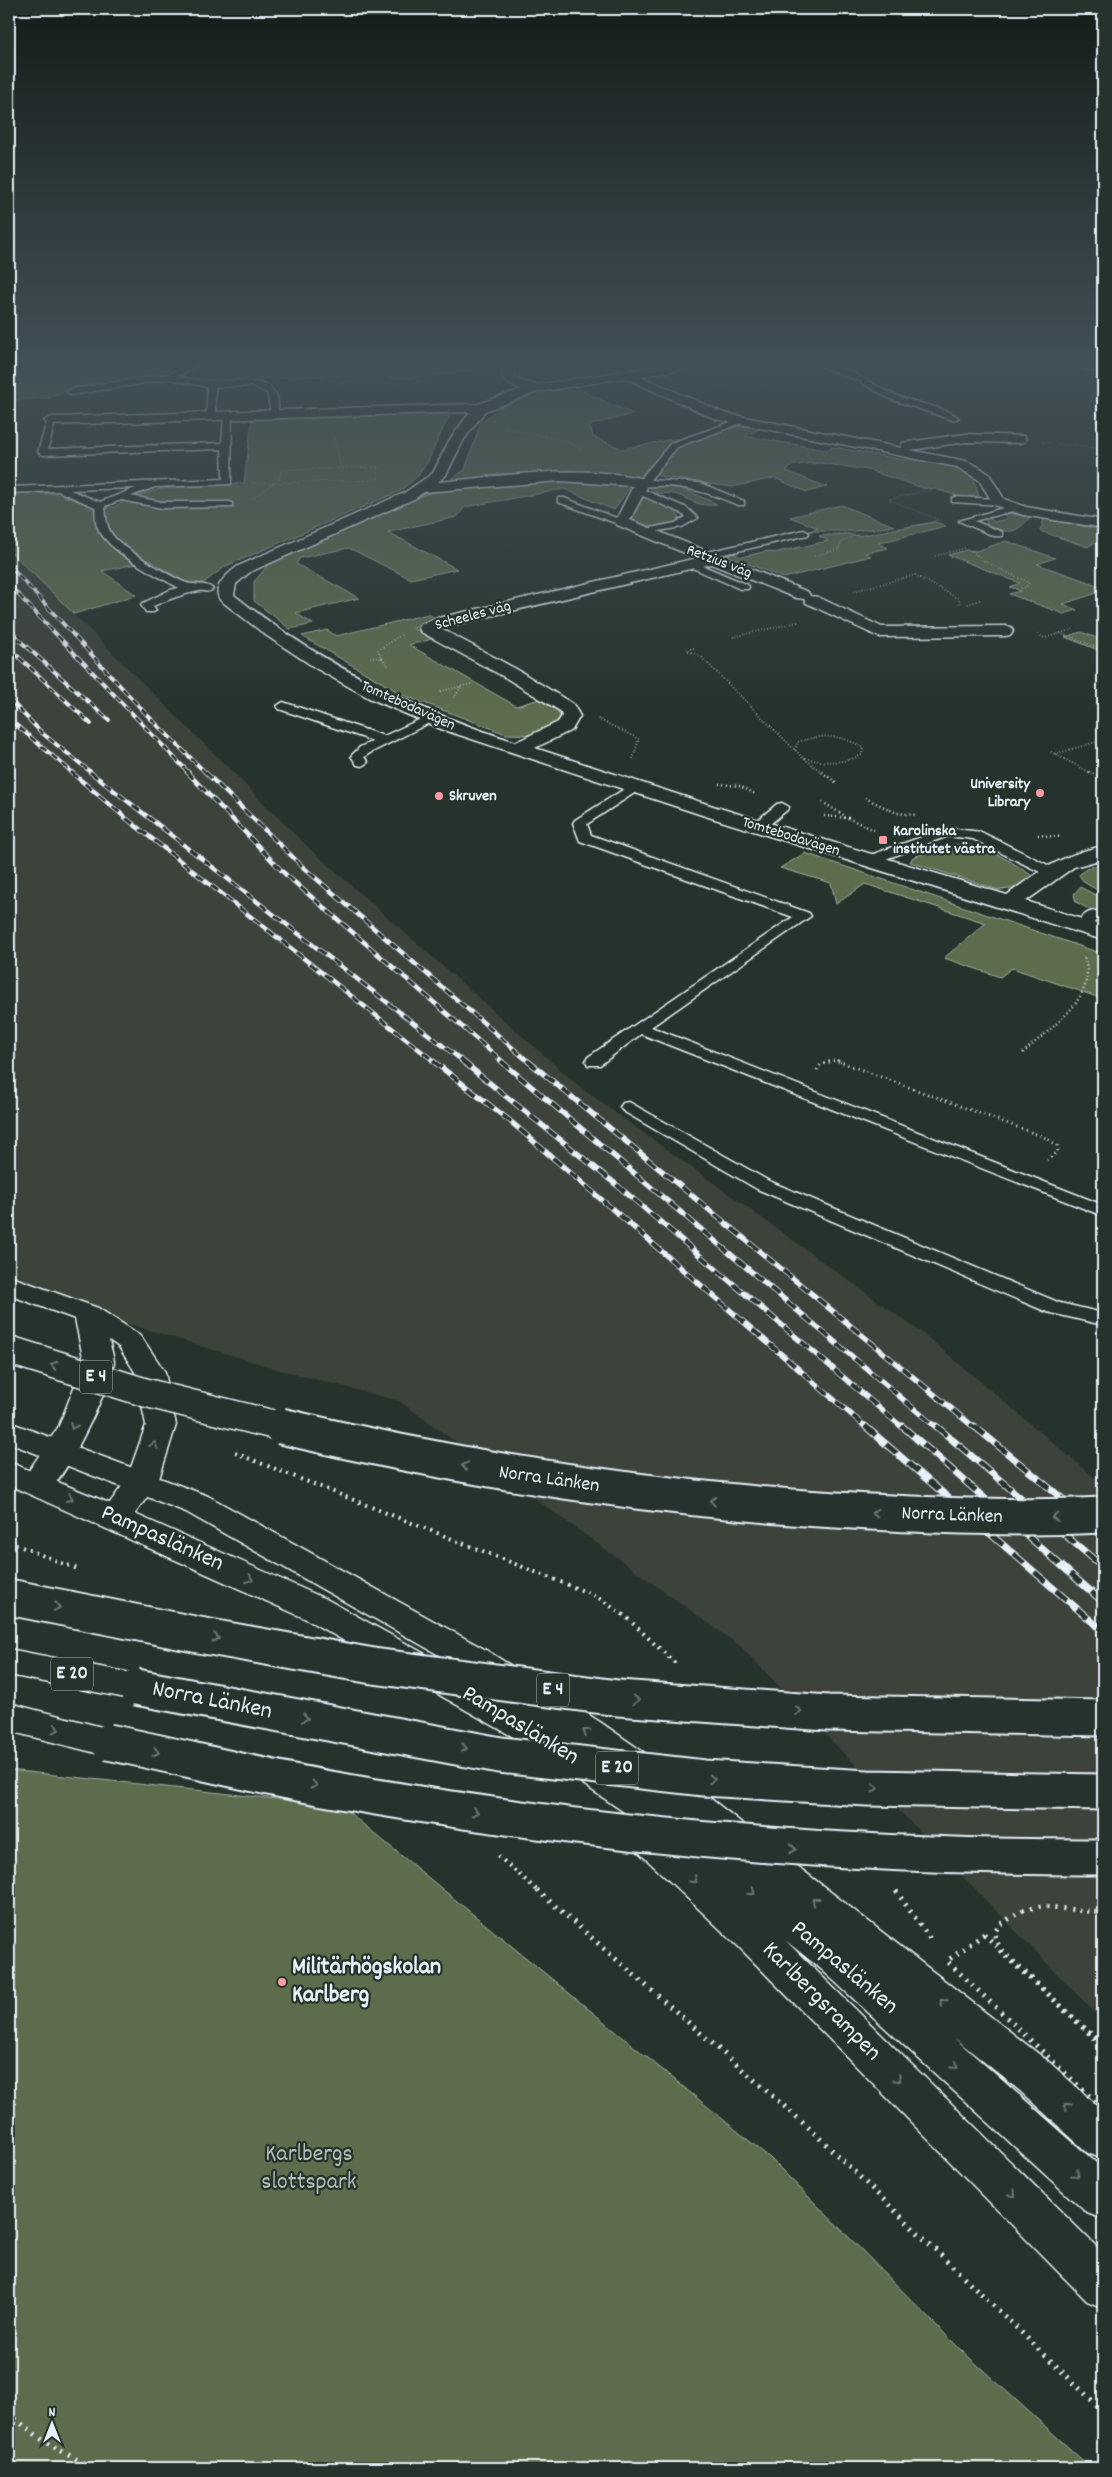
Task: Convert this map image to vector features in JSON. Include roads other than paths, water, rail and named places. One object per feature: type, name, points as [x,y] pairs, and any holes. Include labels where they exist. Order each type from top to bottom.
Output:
[{"type":"main road","points":[[225,588],[229,581],[244,569],[423,488],[433,480]]},
{"type":"main road","points":[[423,488],[527,480]]},
{"type":"main road","points":[[622,522],[640,486],[624,480]]},
{"type":"main road","points":[[986,480],[999,502],[1013,508],[1103,524]]},
{"type":"main road","name":"Retzius väg","points":[[622,522],[691,552],[711,557],[809,599],[835,613],[879,632],[1005,631]]},
{"type":"main road","name":"Scheeles väg","points":[[519,748],[565,726],[571,716],[567,708],[535,687],[427,628],[438,623],[692,564],[711,557]]},
{"type":"main road","name":"Tomtebodavägen","points":[[225,588],[226,597],[253,619],[308,655],[396,705],[431,719],[758,827],[1103,933]]},
{"type":"main road","points":[[1010,904],[1051,872],[1067,863],[1103,852]]},
{"type":"main road","points":[[9,1284],[88,1314],[130,1341],[150,1372],[161,1425],[142,1482],[115,1518]]},
{"type":"main road","points":[[23,1478],[60,1451],[74,1426],[99,1362],[88,1314]]},
{"type":"main road","name":"Norra Länken","points":[[9,1350],[184,1404],[342,1441],[492,1471],[616,1490],[759,1506],[817,1510],[996,1518],[1103,1515]]},
{"type":"main road","name":"Pampaslänken","points":[[9,1432],[197,1504],[474,1659],[587,1732],[698,1810],[908,1974],[1034,2076],[1103,2139]]},
{"type":"main road","name":"Pampaslänken","points":[[23,1478],[316,1608],[530,1729],[640,1802],[835,1958],[1103,2198]]},
{"type":"main road","name":"E 4","points":[[9,1597],[199,1635],[373,1666],[618,1698],[828,1713],[1103,1718]]},
{"type":"main road","name":"Norra Länken","points":[[9,1662],[500,1755],[704,1778],[867,1788],[1103,1792]]},
{"type":"main road","points":[[9,1717],[108,1742],[328,1788],[511,1818],[670,1838],[825,1851],[1024,1859],[1103,1858]]},
{"type":"main road","name":"Karlbergsrampen","points":[[530,1729],[754,1936],[1103,2285]]},
{"type":"lane","points":[[9,490],[228,482],[228,480]]},
{"type":"lane","points":[[640,486],[645,480]]},
{"type":"lane","points":[[640,486],[661,482],[700,486],[741,503]]},
{"type":"lane","points":[[62,488],[63,491],[100,505],[154,484]]},
{"type":"lane","points":[[640,486],[683,510],[693,518],[678,526],[645,532]]},
{"type":"lane","points":[[120,497],[162,506],[229,505]]},
{"type":"lane","points":[[560,500],[622,522]]},
{"type":"lane","points":[[955,500],[999,502]]},
{"type":"lane","points":[[100,505],[102,525],[109,538],[131,555],[183,586],[208,589]]},
{"type":"lane","points":[[998,534],[964,521],[1013,508]]},
{"type":"lane","points":[[711,557],[804,533]]},
{"type":"lane","points":[[692,564],[744,587]]},
{"type":"lane","points":[[150,610],[147,605],[174,592],[225,588]]},
{"type":"lane","points":[[283,706],[385,740]]},
{"type":"lane","points":[[362,762],[357,756],[385,740],[431,719]]},
{"type":"lane","points":[[594,1061],[639,1028],[804,916],[585,838],[580,824],[634,787]]},
{"type":"lane","points":[[758,827],[782,807]]},
{"type":"lane","points":[[870,860],[947,832],[976,835],[1051,872]]},
{"type":"lane","points":[[1082,926],[1094,915],[1103,916]]},
{"type":"lane","points":[[639,1028],[804,1095],[1103,1211]]},
{"type":"lane","points":[[629,1107],[762,1185],[1054,1308],[1103,1318]]},
{"type":"railway","points":[[9,565],[148,716],[206,773]]},
{"type":"railway","points":[[9,585],[189,773]]},
{"type":"railway","points":[[9,626],[19,640],[109,720]]},
{"type":"railway","points":[[9,648],[91,724]]},
{"type":"railway","points":[[9,699],[42,733],[92,773]]},
{"type":"railway","points":[[9,719],[73,773]]},
{"type":"railway","points":[[71,772],[127,819],[435,1062]]},
{"type":"railway","points":[[90,772],[464,1062]]},
{"type":"railway","points":[[187,772],[285,874],[503,1062]]},
{"type":"railway","points":[[205,772],[304,868],[529,1062]]},
{"type":"railway","points":[[433,1061],[510,1121],[867,1428]]},
{"type":"railway","points":[[462,1061],[618,1186],[903,1428]]},
{"type":"railway","points":[[501,1061],[937,1428]]},
{"type":"railway","points":[[528,1061],[975,1428]]},
{"type":"railway","points":[[865,1426],[1103,1631]]},
{"type":"railway","points":[[902,1426],[1103,1602]]},
{"type":"railway","points":[[936,1426],[1103,1567]]},
{"type":"railway","points":[[974,1426],[1103,1532]]},
{"type":"place","name":"University Library","points":[[1040,793]]},
{"type":"place","name":"Skruven","points":[[439,796]]},
{"type":"place","name":"Karolinska institutet västra","points":[[883,840]]},
{"type":"place","name":"Militärhögskolan Karlberg","points":[[282,1982]]},
{"type":"park label","name":"Karlbergs slottspark","points":[[309,2169]]}]
